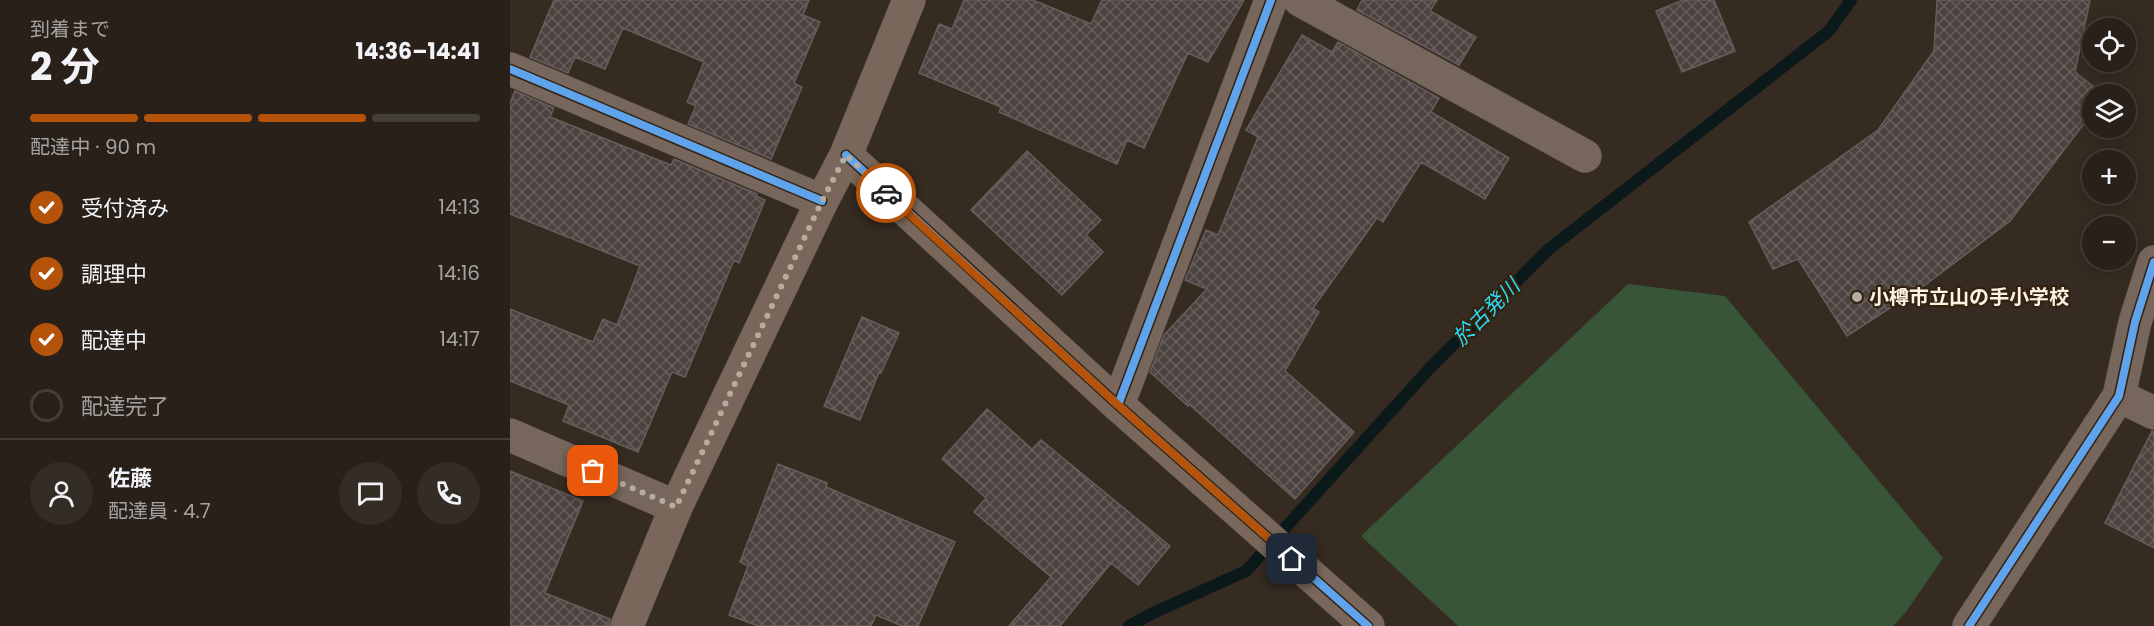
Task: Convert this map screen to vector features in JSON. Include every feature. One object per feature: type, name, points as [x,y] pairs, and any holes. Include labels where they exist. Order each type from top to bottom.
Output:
[{"type":"street","points":[[627,626],[676,507],[846,155],[909,0]]},
{"type":"street","points":[[1118,405],[1271,0]]},
{"type":"street","points":[[1300,0],[1585,156]]},
{"type":"street","points":[[510,69],[822,201]]},
{"type":"street","points":[[846,155],[1118,405],[1368,626]]},
{"type":"street","points":[[1969,626],[2119,396],[2135,322],[2154,262]]},
{"type":"street","points":[[2119,396],[2154,413]]},
{"type":"street","points":[[510,435],[676,507]]},
{"type":"green space","points":[[1628,284],[1725,296],[1943,558],[1906,612],[1893,626],[1458,626],[1361,536]]},
{"type":"building","points":[[554,0],[809,0],[803,15],[820,22],[794,83],[802,87],[771,159],[688,124],[696,106],[687,102],[704,62],[623,28],[605,69],[575,57],[568,73],[530,57]]},
{"type":"building","points":[[964,0],[1033,0],[1091,24],[1102,0],[1244,0],[1208,62],[1188,53],[1144,148],[1127,140],[1117,164],[999,112],[1001,107],[919,73],[939,24],[952,29]]},
{"type":"building","points":[[1362,0],[1437,0],[1430,11],[1476,37],[1459,65],[1357,10]]},
{"type":"building","points":[[1683,0],[1714,0],[1735,51],[1682,72],[1656,11]]},
{"type":"building","points":[[1937,0],[2090,0],[2086,18],[2082,18],[2082,38],[2075,72],[2090,84],[2082,84],[2082,126],[2010,221],[1921,288],[1847,336],[1798,259],[1773,269],[1749,222],[1878,130],[1934,51]]},
{"type":"building","points":[[1302,35],[1332,52],[1338,42],[1439,98],[1431,112],[1509,158],[1485,199],[1421,162],[1383,222],[1377,218],[1313,308],[1319,312],[1285,371],[1354,432],[1295,499],[1150,372],[1164,335],[1207,289],[1185,280],[1206,230],[1218,235],[1258,137],[1246,130]]},
{"type":"building","points":[[515,91],[554,108],[550,117],[671,165],[674,159],[757,194],[756,196],[765,200],[739,263],[734,260],[685,377],[672,372],[638,452],[563,421],[569,405],[510,381],[510,309],[593,342],[603,319],[617,325],[640,266],[510,214],[510,103]]},
{"type":"building","points":[[1027,151],[1101,220],[1086,235],[1103,252],[1062,295],[971,210]]},
{"type":"building","points":[[862,317],[899,333],[881,373],[879,372],[860,420],[824,406]]},
{"type":"building","points":[[987,409],[1032,449],[1041,440],[1170,546],[1138,585],[1111,563],[1060,626],[1009,626],[1051,577],[974,512],[986,498],[942,459]]},
{"type":"building","points":[[2152,431],[2154,432],[2154,548],[2105,523]]},
{"type":"building","points":[[778,464],[827,483],[826,487],[955,542],[918,626],[902,626],[876,615],[871,626],[758,626],[729,615],[748,566],[740,562]]},
{"type":"building","points":[[510,471],[583,501],[545,593],[610,619],[609,626],[510,626]]},
{"type":"waterway","name":"於古発川","points":[[1129,626],[1246,571],[1430,368],[1549,249],[1829,31],[1851,0]]},
{"type":"cycle path","points":[[1118,405],[1271,0]]},
{"type":"cycle path","points":[[510,69],[822,201]]},
{"type":"cycle path","points":[[846,155],[1118,405],[1368,626]]},
{"type":"cycle path","points":[[1969,626],[2119,396],[2135,322],[2154,262]]},
{"type":"way so far","points":[[593,471],[676,507],[846,155],[886,193]]},
{"type":"place","name":"小樽市立山の手小学校","points":[[1857,297]]},
{"type":"route","points":[[886,193],[1118,405],[1292,559]]}]
